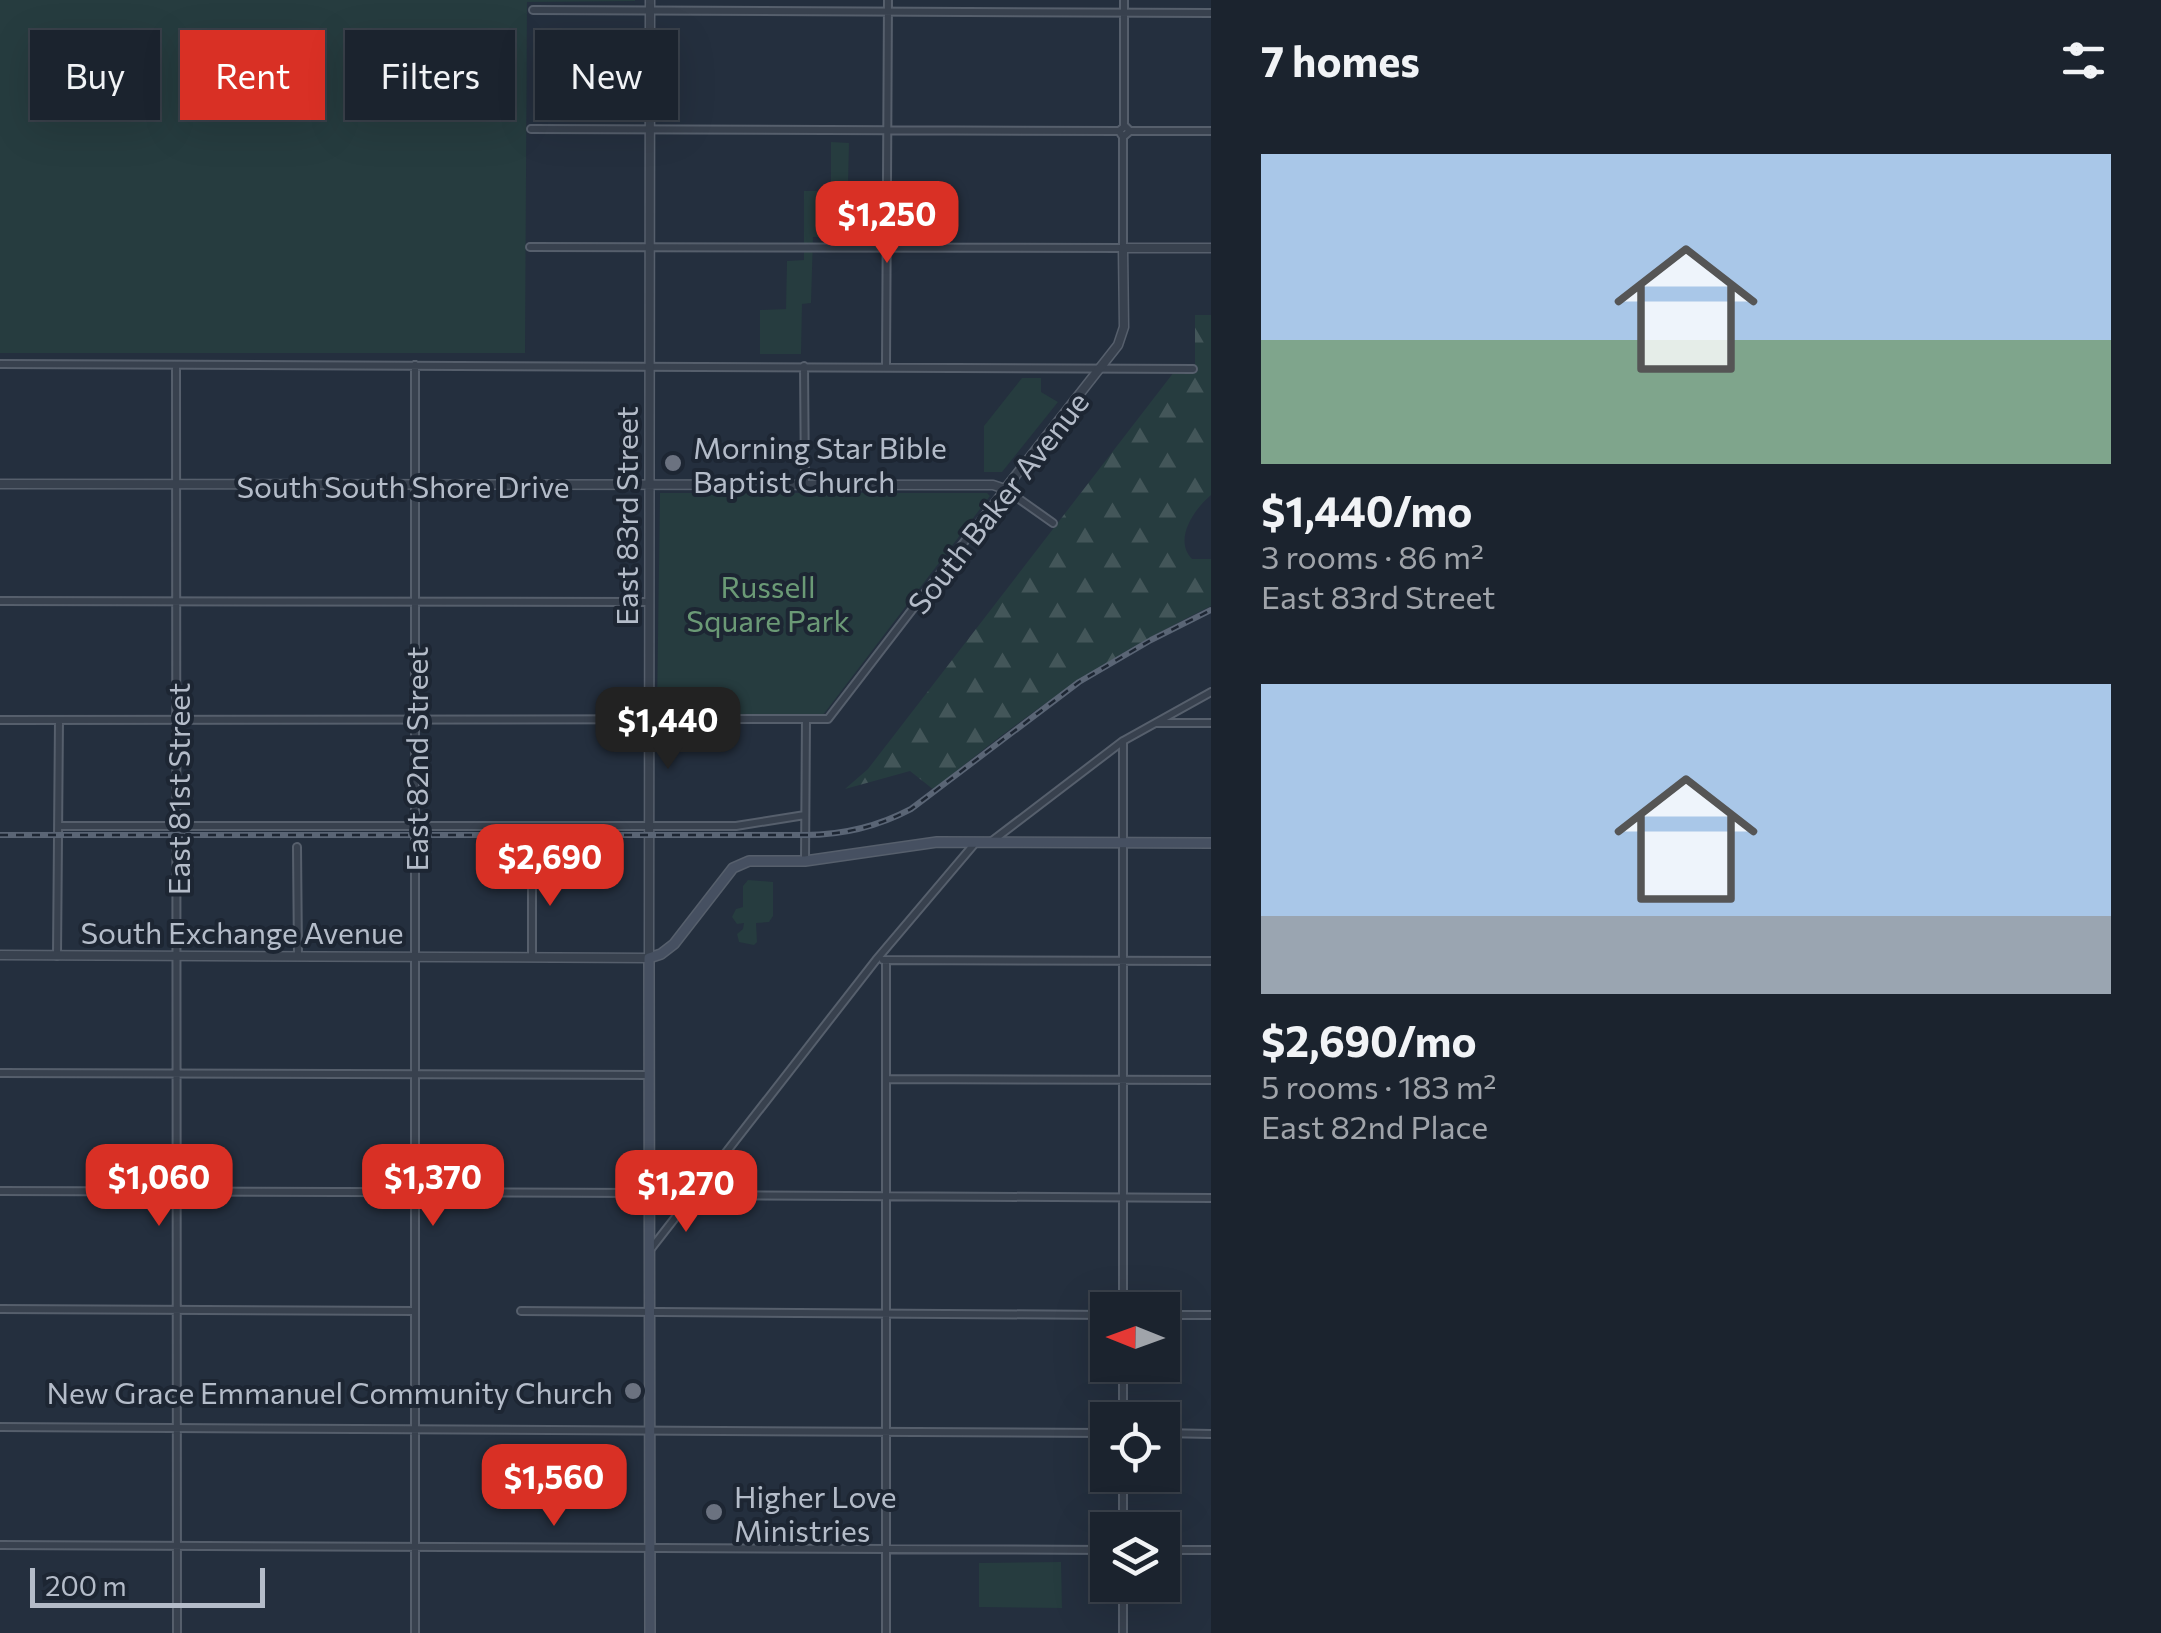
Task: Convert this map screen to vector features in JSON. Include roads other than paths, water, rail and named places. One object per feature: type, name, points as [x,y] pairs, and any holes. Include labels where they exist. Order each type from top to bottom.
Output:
[{"type":"main road","points":[[649,958],[674,944],[728,874],[742,863],[804,861],[923,844],[1211,843]]},
{"type":"main road","name":"East 83rd Street","points":[[649,958],[650,1633]]},
{"type":"street","name":"East 83rd Street","points":[[649,958],[650,0]]},
{"type":"street","points":[[886,366],[888,0]]},
{"type":"street","points":[[1123,248],[1124,0]]},
{"type":"street","points":[[532,10],[1211,13]]},
{"type":"street","points":[[532,129],[1211,131]]},
{"type":"street","points":[[530,247],[1211,248]]},
{"type":"street","name":"South Baker Avenue","points":[[806,719],[828,719],[1102,368],[1122,334],[1123,248]]},
{"type":"street","points":[[0,364],[1194,368]]},
{"type":"street","name":"East 81st Street","points":[[176,364],[177,1633]]},
{"type":"street","name":"East 82nd Street","points":[[415,365],[415,1633]]},
{"type":"street","points":[[804,366],[806,485]]},
{"type":"street","name":"South South Shore Drive","points":[[0,484],[993,485],[1005,489]]},
{"type":"street","points":[[1005,489],[1053,523]]},
{"type":"street","points":[[0,601],[650,602]]},
{"type":"street","points":[[991,842],[1123,741],[1211,692]]},
{"type":"street","points":[[0,720],[806,719],[804,861]]},
{"type":"street","points":[[57,956],[59,720]]},
{"type":"street","points":[[1154,722],[1211,722]]},
{"type":"street","points":[[1123,741],[1123,1292]]},
{"type":"street","points":[[60,826],[747,826],[805,816]]},
{"type":"street","points":[[650,1251],[876,960],[976,842]]},
{"type":"street","points":[[297,846],[298,956]]},
{"type":"street","points":[[532,860],[532,957]]},
{"type":"street","name":"South Exchange Avenue","points":[[0,955],[649,958]]},
{"type":"street","points":[[876,960],[1211,961]]},
{"type":"street","points":[[886,960],[886,1633]]},
{"type":"street","points":[[0,1073],[650,1074]]},
{"type":"street","points":[[886,1078],[1211,1080]]},
{"type":"street","points":[[0,1191],[650,1193]]},
{"type":"street","points":[[694,1195],[1211,1198]]},
{"type":"street","points":[[0,1309],[415,1311]]},
{"type":"street","points":[[522,1311],[1090,1315]]},
{"type":"street","points":[[1180,1315],[1211,1315]]},
{"type":"street","points":[[0,1428],[1090,1433]]},
{"type":"street","points":[[1180,1433],[1211,1434]]},
{"type":"street","points":[[0,1545],[1090,1550]]},
{"type":"street","points":[[1180,1550],[1211,1550]]},
{"type":"street","points":[[1123,1602],[1123,1633]]},
{"type":"railway","points":[[0,835],[846,832],[911,809],[1079,682],[1211,610]]},
{"type":"place","name":"Morning Star Bible Baptist Church","points":[[673,463]]},
{"type":"place","name":"New Grace Emmanuel Community Church","points":[[633,1391]]},
{"type":"place","name":"Higher Love Ministries","points":[[714,1512]]},
{"type":"park label","name":"Russell Square Park","points":[[768,602]]}]
